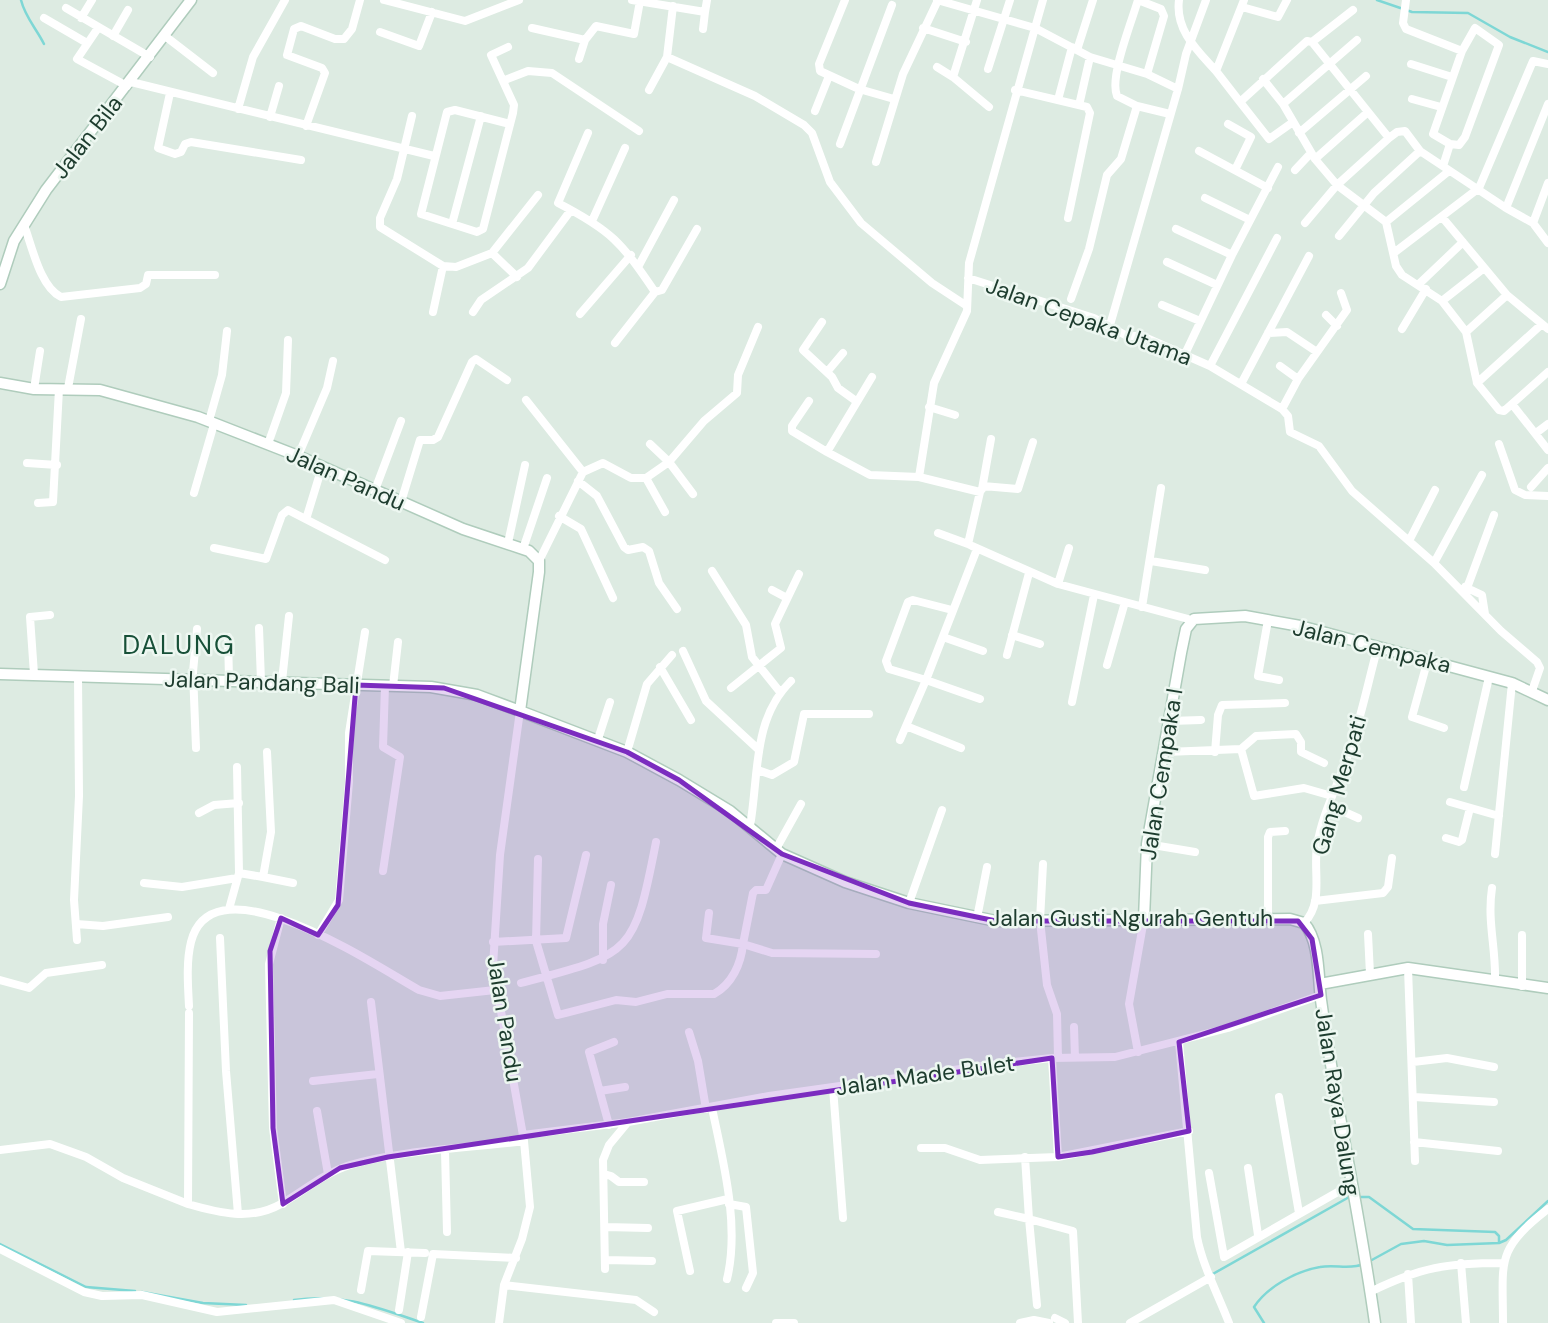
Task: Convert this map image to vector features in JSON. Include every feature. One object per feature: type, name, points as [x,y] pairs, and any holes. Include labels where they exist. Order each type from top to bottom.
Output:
[{"type":"street","points":[[81,18],[92,0]]},
{"type":"street","name":"Jalan Bila","points":[[0,284],[9,252],[46,190],[191,0]]},
{"type":"street","points":[[238,109],[253,57],[285,0]]},
{"type":"street","points":[[306,126],[325,71],[287,55],[293,29],[301,26],[335,39],[344,39],[352,29],[360,0]]},
{"type":"street","points":[[384,0],[417,4],[432,12],[465,21],[505,3],[519,0]]},
{"type":"street","points":[[579,59],[585,40],[593,28],[600,26],[634,34],[636,0],[705,12]]},
{"type":"street","points":[[703,29],[707,0]]},
{"type":"street","points":[[845,0],[818,64],[820,71],[859,89],[894,99]]},
{"type":"street","points":[[953,77],[977,0]]},
{"type":"street","points":[[988,69],[1010,0]]},
{"type":"street","points":[[919,477],[937,373],[967,306],[969,263],[1043,0]]},
{"type":"street","points":[[1059,96],[1093,0]]},
{"type":"street","points":[[1147,74],[1163,13],[1138,0],[1119,65],[1115,93],[1136,106],[1170,114]]},
{"type":"street","points":[[1180,0],[1179,21],[1189,47],[1216,71],[1269,139],[1293,122]]},
{"type":"street","points":[[1110,325],[1189,47],[1206,0]]},
{"type":"street","points":[[1216,71],[1243,4],[1278,17],[1287,0]]},
{"type":"street","points":[[876,162],[894,99],[923,28],[941,1],[1035,28],[1090,57],[1147,74],[1178,89]]},
{"type":"street","points":[[1406,3],[1403,23],[1406,29],[1462,51]]},
{"type":"street","points":[[649,90],[667,57],[668,4]]},
{"type":"street","points":[[841,144],[892,5]]},
{"type":"street","points":[[66,8],[150,57]]},
{"type":"street","points":[[113,36],[128,10]]},
{"type":"street","points":[[1240,102],[1307,41],[1312,42],[1353,10]]},
{"type":"street","points":[[380,32],[419,46],[432,12]]},
{"type":"street","points":[[44,18],[87,43]]},
{"type":"street","points":[[99,28],[77,59],[129,84],[434,156]]},
{"type":"street","points":[[923,28],[966,41]]},
{"type":"street","points":[[1475,28],[1499,45],[1465,138],[1459,145],[1450,145],[1433,134],[1452,77],[1475,28]]},
{"type":"street","points":[[532,29],[585,40]]},
{"type":"street","points":[[165,36],[213,73]]},
{"type":"street","points":[[1283,104],[1357,40]]},
{"type":"street","points":[[1312,42],[1389,138]]},
{"type":"street","points":[[508,47],[491,55],[514,100],[510,124],[482,230],[477,232],[421,214],[447,112],[455,110],[510,124]]},
{"type":"street","points":[[667,57],[755,96],[804,125],[812,133],[831,182],[861,223],[932,284],[967,306]]},
{"type":"street","points":[[1080,101],[1090,57]]},
{"type":"street","points":[[1395,252],[1479,188],[1533,61],[1548,64]]},
{"type":"street","points":[[1411,64],[1452,77]]},
{"type":"street","points":[[937,67],[989,107]]},
{"type":"street","points":[[505,80],[528,71],[552,73],[639,131]]},
{"type":"street","points":[[815,111],[829,76]]},
{"type":"street","points":[[1299,132],[1366,76]]},
{"type":"street","points":[[1263,79],[1283,104],[1312,157],[1337,185],[1386,222],[1398,270],[1442,301],[1466,331],[1477,383],[1500,411],[1512,404],[1548,372]]},
{"type":"street","points":[[270,117],[279,86]]},
{"type":"street","points":[[1016,90],[1087,107],[1090,113],[1068,218]]},
{"type":"street","points":[[170,93],[158,148],[174,153],[181,152],[185,144],[191,142],[301,160]]},
{"type":"street","points":[[1412,99],[1441,107]]},
{"type":"street","points":[[1506,208],[1548,104]]},
{"type":"street","points":[[1071,299],[1089,249],[1107,175],[1121,159],[1136,106]]},
{"type":"street","points":[[1295,170],[1368,112]]},
{"type":"street","points":[[412,116],[392,196],[380,218],[380,227],[443,266],[456,267],[492,253],[538,195]]},
{"type":"street","points":[[452,224],[481,116]]},
{"type":"street","points":[[1228,124],[1251,137],[1235,170]]},
{"type":"street","points":[[1306,223],[1337,185],[1389,138],[1397,132],[1405,131],[1420,150],[1506,208],[1534,223],[1548,243]]},
{"type":"street","points":[[588,133],[558,203],[614,236],[631,255],[655,292]]},
{"type":"street","points":[[1386,222],[1446,168],[1450,145]]},
{"type":"street","points":[[592,221],[625,148]]},
{"type":"street","points":[[1339,236],[1362,206],[1420,150]]},
{"type":"street","points":[[1199,151],[1268,188]]},
{"type":"street","points":[[1185,354],[1278,167]]},
{"type":"street","points":[[1534,223],[1544,205],[1548,183]]},
{"type":"street","points":[[1205,198],[1250,220]]},
{"type":"street","points":[[638,267],[674,200]]},
{"type":"street","points":[[473,312],[481,300],[517,277],[534,261],[571,209]]},
{"type":"street","points":[[1443,217],[1507,295],[1545,327],[1477,383]]},
{"type":"street","points":[[24,225],[47,282],[55,294],[61,297],[141,288],[146,284],[149,275],[215,275]]},
{"type":"street","points":[[615,342],[655,292],[662,290],[697,229]]},
{"type":"street","points":[[1176,229],[1232,255]]},
{"type":"street","points":[[1210,366],[1277,239]]},
{"type":"street","points":[[1402,328],[1422,286],[1463,242]]},
{"type":"street","points":[[492,253],[517,277]]},
{"type":"street","points":[[580,314],[631,255]]},
{"type":"street","points":[[1241,384],[1309,256]]},
{"type":"street","points":[[1167,262],[1217,285]]},
{"type":"street","points":[[433,312],[443,266]]},
{"type":"street","points":[[1442,301],[1484,268]]},
{"type":"street","name":"Jalan Cepaka Utama","points":[[968,278],[1110,325],[1127,335],[1142,336],[1210,366],[1282,409],[1288,416],[1290,432],[1319,446],[1345,484],[1434,563],[1537,662],[1540,668],[1532,691]]},
{"type":"street","points":[[1282,409],[1298,379],[1338,326],[1347,307],[1341,293]]},
{"type":"street","points":[[1466,331],[1507,295]]},
{"type":"street","points":[[1162,305],[1200,321]]},
{"type":"street","points":[[1326,315],[1338,326]]},
{"type":"street","points":[[38,503],[53,502],[64,389],[81,319]]},
{"type":"street","points":[[822,322],[803,350],[827,372],[838,388],[856,401]]},
{"type":"street","points":[[539,561],[583,472],[595,465],[608,464],[631,478],[646,478],[668,461],[704,421],[737,393],[738,375],[758,327]]},
{"type":"street","points":[[194,493],[222,374],[227,331]]},
{"type":"street","points":[[1268,333],[1286,332],[1317,352]]},
{"type":"street","points":[[268,444],[286,393],[288,340]]},
{"type":"street","points":[[34,388],[40,351]]},
{"type":"street","points":[[827,372],[843,353]]},
{"type":"street","points":[[401,502],[420,441],[438,437],[472,362],[476,359],[507,380]]},
{"type":"street","points":[[298,456],[327,388],[333,361]]},
{"type":"street","points":[[1280,366],[1298,379]]},
{"type":"street","points":[[828,449],[872,377]]},
{"type":"street","name":"Jalan Pandu","points":[[0,383],[34,388],[100,390],[211,422],[298,456],[463,529],[523,549],[535,555],[539,561],[522,712],[507,793],[493,942],[495,990],[524,1138],[530,1207],[516,1258],[504,1285],[499,1323]]},
{"type":"street","points":[[526,400],[583,472]]},
{"type":"street","points":[[809,401],[792,426],[792,431],[870,475],[919,477],[981,489],[1018,489],[1033,442]]},
{"type":"street","points":[[1512,404],[1548,450]]},
{"type":"street","points":[[929,407],[955,415]]},
{"type":"street","points":[[374,490],[401,421]]},
{"type":"street","points":[[1536,433],[1548,424]]},
{"type":"street","points":[[968,544],[991,439]]},
{"type":"street","points":[[650,444],[668,461],[693,494]]},
{"type":"street","points":[[1499,444],[1515,489],[1525,495],[1548,496]]},
{"type":"street","points":[[27,463],[57,465]]},
{"type":"street","points":[[509,544],[525,465]]},
{"type":"street","points":[[307,516],[322,467]]},
{"type":"street","points":[[1531,487],[1548,468]]},
{"type":"street","points":[[1434,563],[1482,475]]},
{"type":"street","points":[[523,549],[547,478]]},
{"type":"street","points":[[646,478],[665,512]]},
{"type":"street","points":[[578,481],[597,496],[624,547],[628,550],[643,547],[649,551],[659,583],[677,609]]},
{"type":"street","points":[[1142,607],[1161,488]]},
{"type":"street","points":[[1409,541],[1434,489]]},
{"type":"street","points":[[214,548],[266,559],[284,512],[291,510],[307,516],[385,560]]},
{"type":"street","points":[[1467,588],[1494,515]]},
{"type":"street","points":[[559,516],[580,529],[613,598]]},
{"type":"street","name":"Jalan Cempaka","points":[[938,533],[1058,584],[1142,607],[1189,625],[1233,616],[1268,620],[1428,659],[1512,683],[1548,700]]},
{"type":"street","points":[[1058,584],[1069,548]]},
{"type":"street","points":[[900,740],[977,549]]},
{"type":"street","points":[[1151,561],[1205,570]]},
{"type":"street","points":[[712,571],[746,625],[752,657],[780,692]]},
{"type":"street","points":[[1007,655],[1029,573]]},
{"type":"street","points":[[731,688],[781,648],[774,627],[799,574]]},
{"type":"street","name":"Jalan Cepaka Utama","points":[[1454,583],[1482,595],[1485,614]]},
{"type":"street","points":[[772,590],[787,598]]},
{"type":"street","points":[[1072,702],[1094,595]]},
{"type":"street","points":[[952,610],[913,600],[908,602],[886,662],[890,671],[926,680],[979,699]]},
{"type":"street","points":[[1107,665],[1125,602]]},
{"type":"street","points":[[34,674],[30,617],[50,615]]},
{"type":"street","points":[[282,681],[289,616]]},
{"type":"street","points":[[1268,620],[1258,676],[1279,680]]},
{"type":"street","name":"Jalan Cempaka I","points":[[1144,919],[1147,844],[1189,625]]},
{"type":"street","points":[[259,628],[261,681]]},
{"type":"street","points":[[196,748],[194,680],[197,629]]},
{"type":"street","points":[[318,935],[335,912],[339,900],[349,782],[348,741],[365,632]]},
{"type":"street","points":[[1012,635],[1040,644]]},
{"type":"street","points":[[228,637],[229,679]]},
{"type":"street","points":[[943,637],[983,651]]},
{"type":"street","points":[[383,871],[400,757],[384,750],[382,745],[389,686],[398,642]]},
{"type":"street","name":"Gang Merpati","points":[[1304,923],[1313,913],[1317,846],[1349,753],[1378,646]]},
{"type":"street","points":[[684,651],[706,701],[759,750]]},
{"type":"street","points":[[627,752],[647,684],[671,655]]},
{"type":"street","points":[[1428,659],[1412,717],[1444,728]]},
{"type":"street","points":[[660,667],[691,720]]},
{"type":"street","name":"Jalan Pandang Bali","points":[[0,674],[229,679],[444,688],[477,695],[522,712]]},
{"type":"street","points":[[77,940],[78,676]]},
{"type":"street","points":[[1464,787],[1489,677]]},
{"type":"street","points":[[750,826],[759,750],[768,712],[780,692],[791,681]]},
{"type":"street","points":[[1495,854],[1512,683]]},
{"type":"street","points":[[598,739],[610,702]]},
{"type":"street","points":[[1215,752],[1218,711],[1222,705],[1285,703]]},
{"type":"street","name":"Jalan Gusti Ngurah Gentuh","points":[[522,712],[598,739],[679,780],[750,826],[779,852],[835,878],[909,903],[996,921],[1268,919],[1304,923],[1312,939],[1320,989]]},
{"type":"street","points":[[758,770],[772,775],[794,762],[804,714],[869,714]]},
{"type":"street","points":[[1170,721],[1201,720]]},
{"type":"street","points":[[906,726],[961,748]]},
{"type":"street","points":[[1166,752],[1241,749],[1256,736],[1296,734],[1301,743],[1301,752],[1324,763]]},
{"type":"street","points":[[1241,749],[1245,753],[1254,796],[1304,788],[1331,800],[1358,818]]},
{"type":"street","points":[[263,877],[271,832],[267,751]]},
{"type":"street","points":[[229,909],[238,876],[237,767]]},
{"type":"street","points":[[1450,802],[1499,816]]},
{"type":"street","points":[[199,813],[214,805],[239,803]]},
{"type":"street","points":[[538,859],[536,941],[555,1012],[559,1016],[616,1000],[636,1002],[667,994],[713,994],[737,970],[753,893],[756,890],[766,890],[779,852],[801,804]]},
{"type":"street","points":[[1446,838],[1459,842],[1462,840],[1470,808]]},
{"type":"street","points":[[909,903],[942,810]]},
{"type":"street","points":[[1268,919],[1268,837],[1270,832],[1285,831]]},
{"type":"street","points":[[521,983],[603,960],[622,946],[635,927],[643,906],[656,842]]},
{"type":"street","points":[[1147,844],[1195,852]]},
{"type":"street","points":[[493,942],[562,940],[568,935],[586,855]]},
{"type":"street","points":[[1315,901],[1383,893],[1388,887],[1392,858]]},
{"type":"street","points":[[1044,864],[1040,920],[1047,985],[1055,1006],[1058,1157]]},
{"type":"street","points":[[977,918],[988,867]]},
{"type":"street","points":[[144,883],[182,887],[238,876],[263,877],[293,883]]},
{"type":"street","points":[[603,960],[603,925],[611,885]]},
{"type":"street","points":[[1492,888],[1490,936],[1496,949],[1495,980]]},
{"type":"street","points":[[188,1204],[191,942],[206,919],[229,909],[281,918],[419,990],[436,996],[495,990]]},
{"type":"street","points":[[709,913],[706,938],[743,944],[772,953],[876,954]]},
{"type":"street","points":[[76,924],[103,926],[168,917]]},
{"type":"street","points":[[281,918],[269,964],[273,1128],[283,1203]]},
{"type":"street","points":[[1138,1052],[1129,1004],[1144,919]]},
{"type":"street","points":[[1368,934],[1370,974]]},
{"type":"street","points":[[1522,935],[1522,986]]},
{"type":"street","points":[[0,1150],[50,1144],[86,1157],[135,1184],[188,1204],[238,1214],[226,1071],[220,938]]},
{"type":"street","points":[[0,980],[29,988],[46,973],[102,965]]},
{"type":"street","points":[[1408,968],[1415,1161]]},
{"type":"street","name":"Jalan Raya Dalung","points":[[1375,1323],[1365,1256],[1350,1185],[1320,989],[1370,974],[1408,968],[1548,988]]},
{"type":"street","name":"Jalan Made Bulet","points":[[238,1214],[258,1213],[283,1203],[328,1174],[351,1164],[628,1122],[769,1096],[1055,1057],[1105,1058],[1179,1042],[1248,1022],[1320,989]]},
{"type":"street","points":[[371,1002],[388,1157],[405,1252],[400,1310]]},
{"type":"street","points":[[1074,1027],[1075,1058]]},
{"type":"street","points":[[689,1032],[698,1061],[729,1202],[730,1262],[727,1279]]},
{"type":"street","points":[[609,1125],[589,1052],[614,1042]]},
{"type":"street","points":[[1179,1042],[1189,1131],[1191,1202],[1201,1256],[1229,1323]]},
{"type":"street","points":[[1413,1062],[1447,1058],[1494,1068]]},
{"type":"street","points":[[313,1081],[378,1074]]},
{"type":"street","points":[[600,1091],[625,1087]]},
{"type":"street","points":[[833,1088],[843,1218]]},
{"type":"street","points":[[1279,1097],[1299,1213]]},
{"type":"street","points":[[1414,1097],[1494,1102]]},
{"type":"street","points":[[317,1111],[328,1174]]},
{"type":"street","points":[[628,1122],[607,1150],[604,1174],[605,1265],[652,1261]]},
{"type":"street","points":[[921,1148],[945,1148],[980,1160],[1058,1157],[1189,1131]]},
{"type":"street","points":[[1414,1142],[1498,1151]]},
{"type":"street","points":[[445,1151],[447,1232]]},
{"type":"street","points":[[1025,1157],[1037,1305]]},
{"type":"street","points":[[1248,1168],[1258,1235]]},
{"type":"street","points":[[1209,1173],[1224,1257],[1258,1235],[1350,1185]]},
{"type":"street","points":[[604,1174],[619,1182],[644,1182]]},
{"type":"street","points":[[690,1271],[677,1211],[729,1202],[746,1207],[754,1273],[746,1288]]},
{"type":"street","points":[[1503,1323],[1503,1263],[1517,1236],[1548,1209]]},
{"type":"street","points":[[998,1212],[1073,1231],[1078,1323]]},
{"type":"street","points":[[605,1227],[648,1228]]},
{"type":"street","points":[[0,1249],[84,1292],[102,1296],[142,1295],[217,1312],[334,1300],[401,1323]]},
{"type":"street","points":[[361,1290],[368,1251],[425,1253]]},
{"type":"street","points":[[421,1317],[433,1254],[516,1258]]},
{"type":"street","points":[[1370,1292],[1408,1274],[1461,1263],[1503,1263]]},
{"type":"street","points":[[1461,1263],[1466,1323]]},
{"type":"street","points":[[1408,1274],[1412,1323]]},
{"type":"street","points":[[1130,1323],[1211,1277]]},
{"type":"street","points":[[504,1285],[636,1300],[654,1312]]},
{"type":"street","points":[[1020,1323],[1034,1320],[1065,1323]]},
{"type":"street","points":[[776,1323],[794,1323]]},
{"type":"highlighted area","points":[[356,685],[444,688],[627,752],[679,780],[782,854],[909,903],[996,921],[1298,921],[1312,939],[1321,995],[1179,1042],[1189,1131],[1092,1152],[1058,1157],[1052,1058],[388,1157],[340,1168],[283,1204],[273,1128],[270,951],[281,918],[318,935],[338,905]]},
{"type":"waterway","points":[[21,0],[44,44]]},
{"type":"waterway","points":[[1377,0],[1412,12],[1468,13],[1510,37],[1548,52]]},
{"type":"waterway","points":[[1211,1275],[1351,1196]]},
{"type":"waterway","points":[[1358,1197],[1369,1197],[1413,1229],[1495,1232],[1499,1236],[1499,1243]]},
{"type":"waterway","points":[[1370,1261],[1401,1244],[1424,1241],[1447,1245],[1499,1243],[1506,1240],[1548,1201]]},
{"type":"waterway","points":[[0,1244],[86,1287],[135,1291]]},
{"type":"waterway","points":[[1264,1323],[1254,1307],[1266,1293],[1283,1281],[1320,1267],[1353,1267],[1364,1264]]},
{"type":"waterway","points":[[142,1292],[203,1303],[246,1305]]},
{"type":"waterway","points":[[294,1300],[344,1300],[423,1323]]},
{"type":"district","name":"DALUNG","points":[[179,645]]}]
